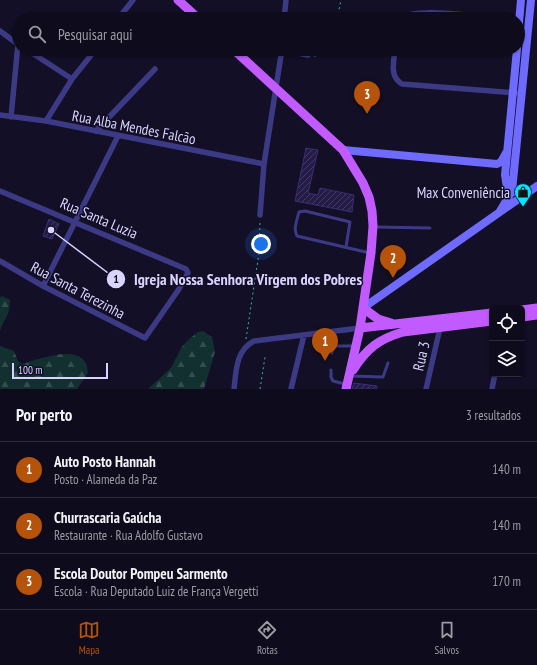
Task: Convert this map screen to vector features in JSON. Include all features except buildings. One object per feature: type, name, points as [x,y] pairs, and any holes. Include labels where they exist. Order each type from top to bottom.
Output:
[{"type":"main road","points":[[178,0],[190,11]]},
{"type":"main road","points":[[520,12],[521,0]]},
{"type":"main road","points":[[500,211],[512,192],[531,0]]},
{"type":"main road","points":[[241,56],[343,150],[364,183],[372,211],[373,226],[371,253],[360,328],[347,383]]},
{"type":"main road","points":[[516,56],[506,153],[506,184],[507,188],[512,192],[522,193],[529,191]]},
{"type":"main road","points":[[343,150],[497,164],[501,162],[506,153]]},
{"type":"main road","points":[[363,308],[537,186]]},
{"type":"main road","points":[[363,308],[378,319],[399,324]]},
{"type":"main road","points":[[525,310],[537,308]]},
{"type":"main road","points":[[360,328],[489,313]]},
{"type":"main road","points":[[525,317],[537,315]]},
{"type":"main road","points":[[347,383],[360,358],[380,339],[404,332],[489,321]]},
{"type":"street","points":[[124,12],[133,0]]},
{"type":"street","points":[[285,12],[286,0]]},
{"type":"street","points":[[0,31],[12,39]]},
{"type":"street","points":[[11,116],[18,56]]},
{"type":"street","points":[[37,56],[72,79]]},
{"type":"street","points":[[46,121],[72,79],[90,56]]},
{"type":"street","points":[[260,215],[264,164],[281,56]]},
{"type":"street","points":[[394,56],[393,74],[398,82],[408,86],[522,93]]},
{"type":"street","points":[[96,131],[155,69]]},
{"type":"street","name":"Rua Alba Mendes Falcão","points":[[0,115],[46,121],[264,164]]},
{"type":"street","points":[[43,286],[118,136]]},
{"type":"street","name":"Rua Santa Luzia","points":[[0,190],[188,270],[188,273],[179,289],[145,338]]},
{"type":"street","name":"Rua Santa Terezinha","points":[[0,261],[43,286],[145,338]]},
{"type":"street","points":[[234,389],[240,356],[245,347],[254,341],[360,328]]},
{"type":"street","name":"Rua 3","points":[[426,389],[440,328]]},
{"type":"street","points":[[291,389],[304,335]]},
{"type":"street","points":[[492,389],[494,377]]},
{"type":"lane","points":[[346,247],[350,222],[305,210],[299,212],[295,232],[297,236],[371,253]]},
{"type":"lane","points":[[373,226],[430,228]]},
{"type":"lane","points":[[332,331],[332,353]]},
{"type":"lane","points":[[332,346],[355,346]]},
{"type":"lane","points":[[331,370],[331,377],[333,381],[347,383],[383,378],[388,363]]},
{"type":"path","points":[[338,12],[341,0]]},
{"type":"path","points":[[245,347],[259,253],[260,215]]},
{"type":"path","points":[[260,389],[265,357]]},
{"type":"green space","points":[[2,296],[10,300],[10,306],[0,331],[0,297]]},
{"type":"green space","points":[[203,331],[212,337],[215,352],[204,389],[148,389],[171,368],[181,348],[189,339],[198,332]]},
{"type":"green space","points":[[0,346],[14,351],[18,361],[22,364],[51,356],[71,354],[80,357],[86,363],[88,373],[77,389],[0,389]]},
{"type":"place","name":"Escola Doutor Pompeu Sarmento","points":[[367,114]]},
{"type":"place","name":"Max Conveniência","points":[[523,207]]},
{"type":"place","name":"Igreja Nossa Senhora Virgem dos Pobres","points":[[51,230]]},
{"type":"place","name":"Churrascaria Gaúcha","points":[[393,278]]},
{"type":"place","name":"Auto Posto Hannah","points":[[325,361]]}]
